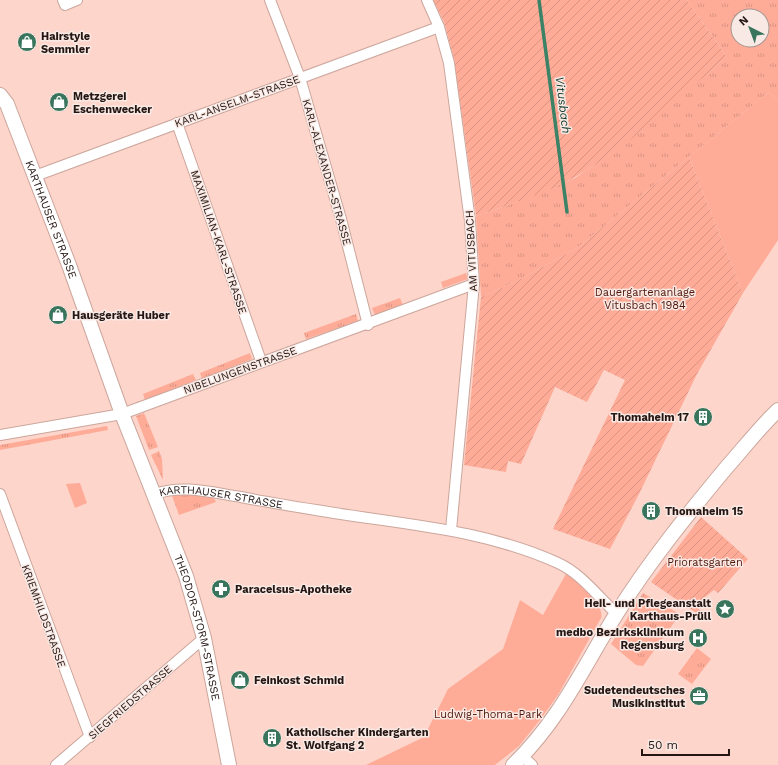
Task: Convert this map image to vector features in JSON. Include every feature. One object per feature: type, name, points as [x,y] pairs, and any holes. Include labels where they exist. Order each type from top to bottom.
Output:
[{"type":"street","points":[[63,0],[65,5],[77,0]]},
{"type":"street","name":"KARL-ALEXANDER-STRASSE","points":[[270,0],[300,78],[341,220],[368,325]]},
{"type":"street","name":"AM VITUSBACH","points":[[427,0],[439,27],[449,63],[470,221],[474,284],[451,530]]},
{"type":"street","name":"KARL-ANSELM-STRASSE","points":[[35,176],[439,27]]},
{"type":"street","name":"KARTHAUSER STRASSE","points":[[0,95],[7,104],[35,176],[122,414],[155,494],[168,490],[194,489],[334,513],[451,530],[514,545],[570,569],[580,577],[616,614]]},
{"type":"street","name":"MAXIMILIAN-KARL-STRASSE","points":[[177,123],[261,361]]},
{"type":"street","name":"NIBELUNGENSTRASSE","points":[[0,435],[122,414],[261,361],[368,325],[474,284]]},
{"type":"street","points":[[522,762],[552,722],[616,614],[648,567],[684,519],[778,410]]},
{"type":"street","name":"KRIEMHILDSTRASSE","points":[[0,494],[90,737]]},
{"type":"street","name":"THEODOR-STORM-STRASSE","points":[[155,494],[186,576],[204,638],[229,765]]},
{"type":"street","name":"SIEGFRIEDSTRASSE","points":[[56,765],[204,638]]},
{"type":"green space","points":[[433,0],[687,0],[727,57],[634,137],[595,165],[551,189],[476,216],[454,59],[444,22]]},
{"type":"green space","points":[[687,0],[778,0],[778,100],[769,92],[577,248],[517,281],[481,297],[476,216],[517,202],[575,178],[615,151],[727,57]]},
{"type":"green space","points":[[769,92],[778,100],[778,240],[743,293],[689,157]]},
{"type":"green space","name":"Dauergartenanlage Vitusbach 1984","points":[[689,157],[743,293],[697,374],[639,494],[610,549],[553,529],[625,380],[604,370],[587,402],[555,387],[521,464],[508,461],[506,472],[464,465],[481,297],[517,281],[577,248]]},
{"type":"green space","points":[[466,273],[468,279],[443,288],[441,282]]},
{"type":"green space","points":[[400,298],[403,305],[375,315],[372,308]]},
{"type":"green space","points":[[356,314],[358,321],[306,339],[304,333]]},
{"type":"green space","points":[[250,353],[252,359],[202,379],[200,373]]},
{"type":"green space","points":[[193,374],[196,380],[145,400],[143,394]]},
{"type":"green space","points":[[144,413],[158,447],[149,450],[136,416]]},
{"type":"green space","points":[[107,426],[108,430],[0,450],[0,445]]},
{"type":"green space","points":[[159,451],[162,459],[163,480],[151,455]]},
{"type":"green space","points":[[80,483],[87,503],[75,508],[66,484]]},
{"type":"green space","points":[[171,493],[213,496],[216,502],[179,515]]},
{"type":"green space","name":"Prioratsgarten","points":[[701,517],[748,559],[718,593],[714,590],[705,597],[697,607],[702,612],[699,615],[651,582]]},
{"type":"green space","name":"Ludwig-Thoma-Park","points":[[567,572],[590,592],[599,606],[601,618],[558,695],[519,746],[495,765],[366,765],[424,737],[448,689],[503,649],[520,600],[543,615]]},
{"type":"green space","points":[[643,593],[678,613],[678,617],[643,666],[636,665],[611,644]]},
{"type":"green space","points":[[697,648],[711,659],[692,684],[678,674]]},
{"type":"waterway","name":"Vitusbach","points":[[539,0],[567,212]]},
{"type":"place","name":"Hairstyle Semmler","points":[[27,42]]},
{"type":"place","name":"Metzgerei Eschenwecker","points":[[59,102]]},
{"type":"place","name":"Hausgeräte Huber","points":[[58,315]]},
{"type":"place","name":"Thomaheim 17","points":[[703,417]]},
{"type":"place","name":"Thomaheim 15","points":[[651,511]]},
{"type":"place","name":"Paracelsus-Apotheke","points":[[221,589]]},
{"type":"place","name":"Heil- und Pflegeanstalt Karthaus-Prüll","points":[[725,609]]},
{"type":"place","name":"medbo Bezirksklinikum Regensburg","points":[[698,638]]},
{"type":"place","name":"Feinkost Schmid","points":[[240,680]]},
{"type":"place","name":"Sudetendeutsches Musikinstitut","points":[[699,696]]},
{"type":"place","name":"Katholischer Kindergarten St. Wolfgang 2","points":[[272,738]]}]
